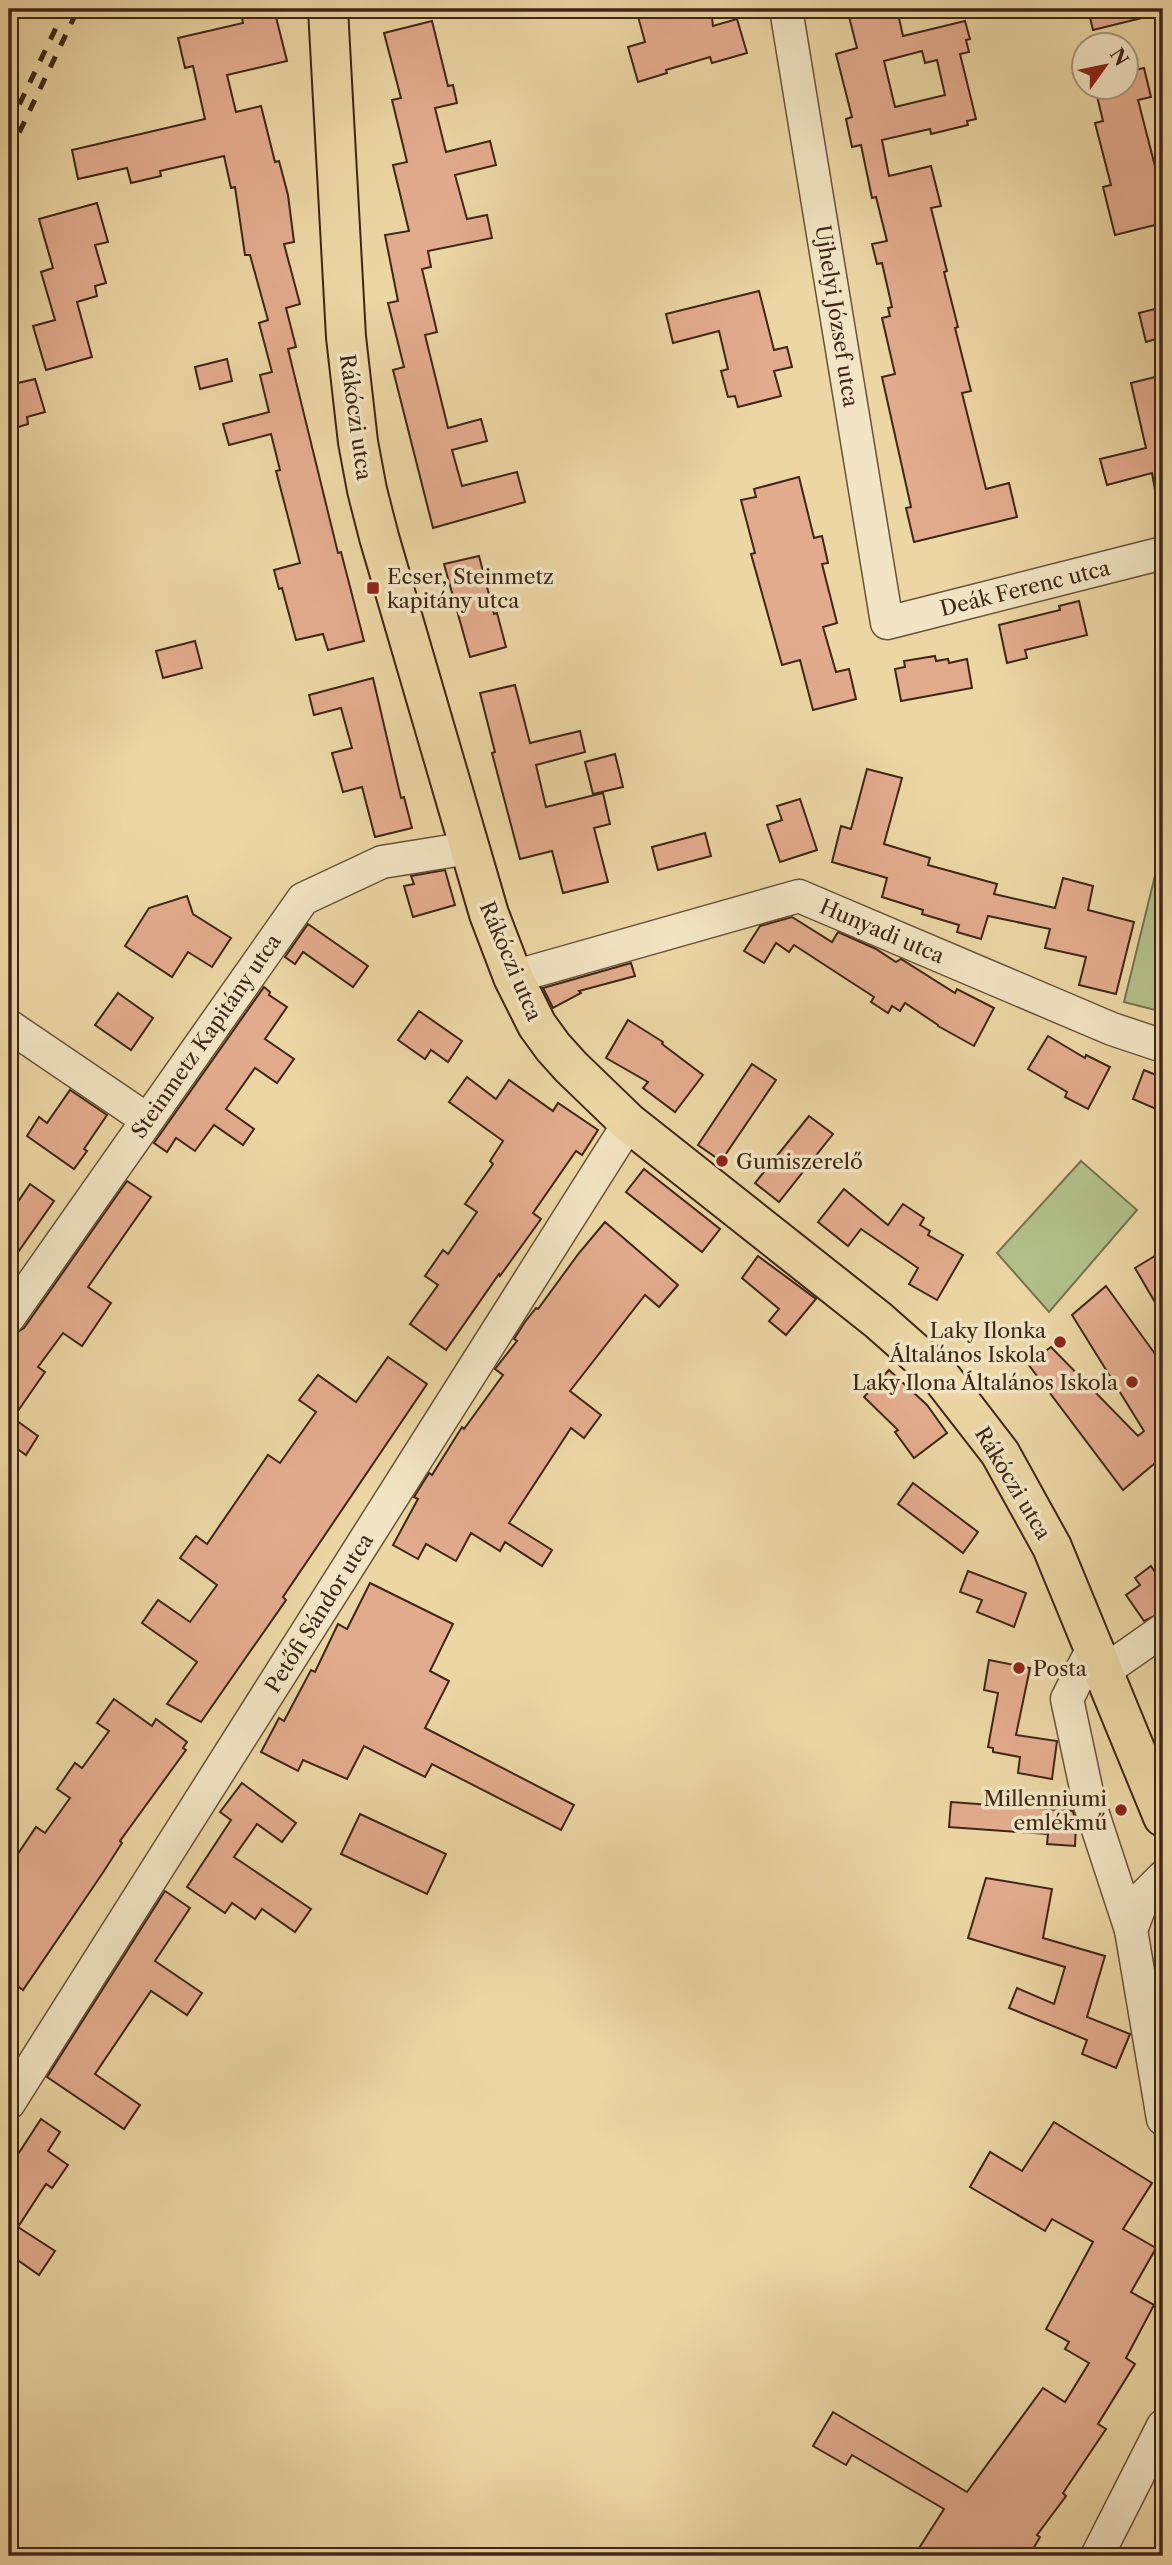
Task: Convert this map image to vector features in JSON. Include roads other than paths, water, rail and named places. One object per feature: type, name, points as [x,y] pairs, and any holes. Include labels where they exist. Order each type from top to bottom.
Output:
[{"type":"main road","name":"Rákóczi utca","points":[[328,9],[345,337],[358,442],[379,537],[469,848],[489,914],[513,977],[537,1025],[553,1048],[629,1122],[868,1311],[938,1373],[1000,1453],[1052,1547],[1163,1817]]},
{"type":"street","name":"Ujhelyi József utca","points":[[786,9],[887,623]]},
{"type":"street","name":"Deák Ferenc utca","points":[[887,623],[1163,553]]},
{"type":"street","name":"Steinmetz Kapitány utca","points":[[9,1317],[303,899],[382,862],[469,848]]},
{"type":"street","name":"Hunyadi utca","points":[[513,977],[799,895],[1112,1030],[1163,1046]]},
{"type":"street","points":[[9,1026],[146,1119]]},
{"type":"street","name":"Petőfi Sándor utca","points":[[9,2103],[629,1122]]},
{"type":"street","points":[[1163,1630],[1098,1660],[1067,1699],[1089,1802],[1131,1930],[1163,2119]]},
{"type":"street","points":[[1131,1930],[1144,1896],[1163,1877]]},
{"type":"street","points":[[1097,2556],[1163,2426]]},
{"type":"waterway","points":[[1152,2556],[1163,2539]]},
{"type":"railway","points":[[9,126],[65,9]]},
{"type":"railway","points":[[9,154],[78,9]]},
{"type":"place","name":"Ecser, Steinmetz kapitány utca","points":[[373,588]]},
{"type":"place","name":"Gumiszerelő","points":[[722,1161]]},
{"type":"place","name":"Laky Ilonka Általános Iskola","points":[[1060,1342]]},
{"type":"place","name":"Laky Ilona Általános Iskola","points":[[1132,1382]]},
{"type":"place","name":"Posta","points":[[1019,1668]]},
{"type":"place","name":"Millenniumi emlékmű","points":[[1121,1810]]}]
